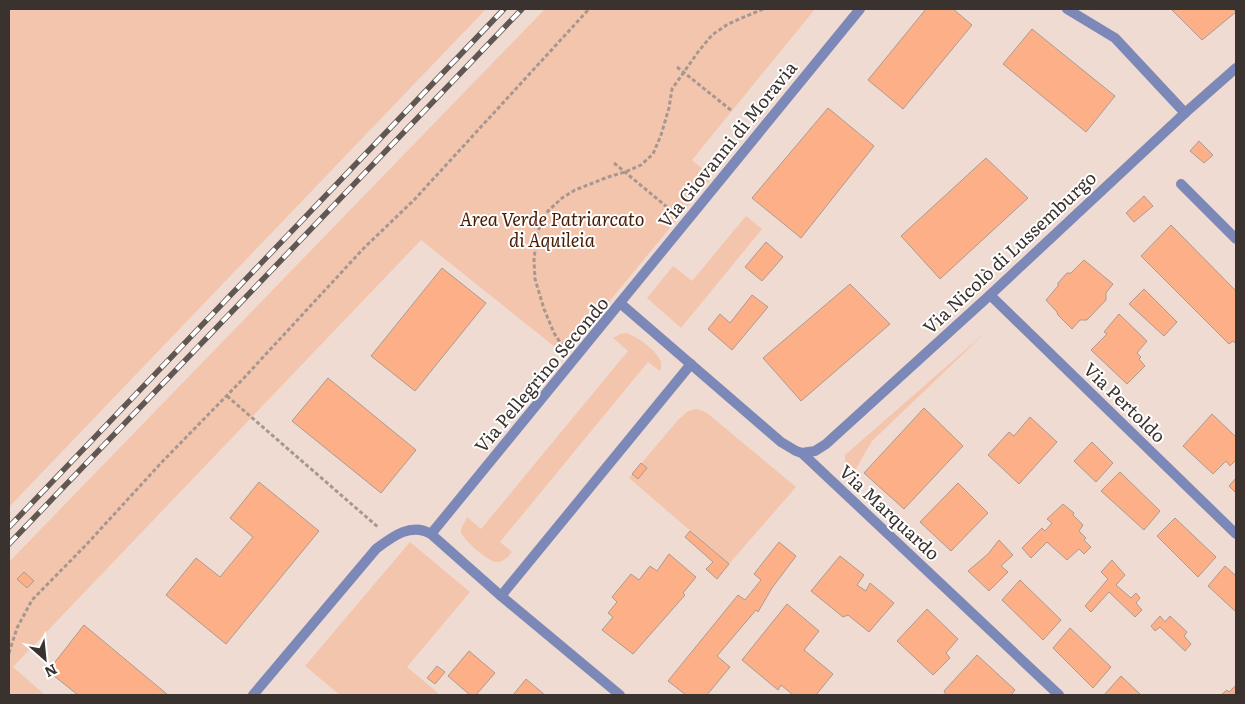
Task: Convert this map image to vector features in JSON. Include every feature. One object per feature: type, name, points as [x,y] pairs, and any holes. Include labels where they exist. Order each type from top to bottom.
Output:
[{"type":"street","name":"Via Giovanni di Moravia","points":[[620,303],[860,9]]},
{"type":"street","points":[[1067,9],[1115,38],[1186,113]]},
{"type":"street","name":"Via Nicolò di Lussemburgo","points":[[802,453],[815,451],[826,444],[1236,68]]},
{"type":"street","points":[[1181,184],[1236,239]]},
{"type":"street","name":"Via Pertoldo","points":[[990,295],[1236,534]]},
{"type":"street","name":"Via Pellegrino Secondo","points":[[431,534],[620,303],[690,364]]},
{"type":"street","points":[[500,596],[690,364]]},
{"type":"street","name":"Via Marquardo","points":[[690,364],[781,442],[796,452],[802,453],[1059,695]]},
{"type":"street","points":[[253,695],[376,549],[390,538],[402,532],[415,529],[425,530],[431,534],[500,596],[620,695]]},
{"type":"path","points":[[9,653],[17,628],[32,600],[363,249],[414,200],[588,9]]},
{"type":"path","points":[[572,361],[554,333],[535,279],[534,260],[537,233],[546,213],[562,198],[575,190],[641,165],[654,154],[667,117],[672,89],[698,52],[712,35],[728,24],[763,9]]},
{"type":"path","points":[[677,67],[732,111]]},
{"type":"path","points":[[614,163],[686,222]]},
{"type":"path","points":[[226,396],[390,538]]},
{"type":"green space","points":[[9,9],[486,9],[9,507]]},
{"type":"green space","name":"Area Verde Patriarcato di Aquileia","points":[[545,9],[815,9],[692,160],[712,177],[565,355],[421,240],[13,667],[45,695],[9,695],[9,562]]},
{"type":"green space","points":[[746,216],[762,229],[681,328],[647,298],[673,266],[692,281]]},
{"type":"green space","points":[[986,332],[872,441],[850,479],[845,474],[845,455]]},
{"type":"green space","points":[[626,333],[640,340],[658,356],[661,361],[660,371],[648,362],[500,542],[512,552],[499,562],[493,561],[471,545],[461,532],[467,517],[481,529],[628,351],[613,338]]},
{"type":"green space","points":[[696,409],[707,413],[796,487],[729,564],[629,478],[678,420],[688,411]]},
{"type":"green space","points":[[410,542],[470,592],[407,667],[438,693],[436,695],[340,695],[305,666]]},
{"type":"building","points":[[926,9],[953,9],[972,25],[903,109],[868,80]]},
{"type":"building","points":[[1171,9],[1233,9],[1236,12],[1202,40]]},
{"type":"building","points":[[1032,29],[1115,96],[1086,132],[1003,64]]},
{"type":"building","points":[[828,108],[874,146],[801,238],[752,198]]},
{"type":"building","points":[[1199,141],[1213,155],[1204,163],[1190,151]]},
{"type":"building","points":[[986,158],[1028,198],[940,279],[901,236]]},
{"type":"building","points":[[1144,196],[1153,206],[1134,222],[1126,213]]},
{"type":"building","points":[[1171,225],[1236,291],[1236,344],[1233,341],[1229,344],[1141,256]]},
{"type":"building","points":[[766,242],[783,257],[762,281],[745,267]]},
{"type":"building","points":[[1084,260],[1113,284],[1106,293],[1106,300],[1087,320],[1080,320],[1072,329],[1046,300],[1067,273],[1071,273]]},
{"type":"building","points":[[442,268],[486,303],[415,391],[371,356]]},
{"type":"building","points":[[850,284],[890,324],[801,401],[763,358]]},
{"type":"building","points":[[1144,289],[1177,322],[1164,336],[1129,304]]},
{"type":"building","points":[[752,295],[768,307],[732,350],[708,329],[720,314],[730,323]]},
{"type":"building","points":[[1119,314],[1147,341],[1137,353],[1145,366],[1127,384],[1091,350],[1107,334],[1104,332]]},
{"type":"building","points":[[328,378],[416,450],[381,493],[292,421]]},
{"type":"building","points":[[924,408],[963,446],[904,509],[864,473]]},
{"type":"building","points":[[1212,414],[1236,437],[1236,460],[1230,466],[1226,461],[1213,474],[1183,446]]},
{"type":"building","points":[[1030,417],[1057,442],[1019,484],[988,455],[1009,432],[1014,436]]},
{"type":"building","points":[[1092,442],[1113,463],[1096,482],[1074,461]]},
{"type":"building","points":[[641,463],[647,468],[638,479],[632,474]]},
{"type":"building","points":[[1120,472],[1160,511],[1144,530],[1101,491]]},
{"type":"building","points":[[1236,478],[1236,493],[1229,486]]},
{"type":"building","points":[[259,482],[319,531],[226,644],[166,595],[196,558],[220,577],[253,537],[230,518]]},
{"type":"building","points":[[958,483],[988,513],[951,551],[920,522]]},
{"type":"building","points":[[1063,504],[1074,513],[1073,515],[1083,525],[1079,531],[1091,547],[1084,554],[1079,549],[1067,560],[1047,542],[1031,558],[1022,548],[1042,528],[1045,531],[1052,523],[1047,519]]},
{"type":"building","points":[[1175,518],[1216,557],[1198,577],[1157,536]]},
{"type":"building","points":[[690,531],[729,564],[717,579],[706,569],[713,562],[685,537]]},
{"type":"building","points":[[999,540],[1013,555],[1001,566],[1008,572],[989,591],[968,571],[988,554]]},
{"type":"building","points":[[779,542],[796,556],[772,588],[758,612],[756,610],[717,656],[730,667],[707,695],[686,695],[668,681],[738,595],[745,600],[761,580],[754,574]]},
{"type":"building","points":[[669,554],[696,577],[683,593],[685,595],[633,654],[602,630],[613,617],[608,613],[617,602],[612,597],[631,574],[639,580],[650,566],[657,571]]},
{"type":"building","points":[[840,556],[864,575],[857,585],[866,591],[870,583],[894,603],[869,632],[848,615],[843,617],[811,591]]},
{"type":"building","points":[[1112,560],[1125,575],[1116,585],[1131,598],[1136,593],[1140,598],[1136,603],[1142,610],[1135,617],[1109,592],[1091,612],[1085,606],[1108,579],[1101,572]]},
{"type":"building","points":[[1225,566],[1236,576],[1236,612],[1208,586]]},
{"type":"building","points":[[24,572],[34,581],[27,588],[17,579]]},
{"type":"building","points":[[1020,580],[1061,620],[1043,640],[1002,600]]},
{"type":"building","points":[[787,604],[819,631],[804,650],[833,674],[816,695],[793,695],[781,685],[778,690],[742,660]]},
{"type":"building","points":[[927,609],[958,639],[946,653],[950,658],[933,675],[897,641]]},
{"type":"building","points":[[1160,616],[1165,622],[1170,616],[1187,632],[1184,636],[1191,644],[1185,651],[1160,627],[1155,631],[1151,626]]},
{"type":"building","points":[[84,625],[168,695],[78,695],[48,671]]},
{"type":"building","points":[[1070,628],[1111,667],[1093,688],[1053,648]]},
{"type":"building","points":[[469,651],[495,673],[476,695],[470,695],[448,676]]},
{"type":"building","points":[[977,655],[1015,690],[1011,695],[946,695],[944,691]]},
{"type":"building","points":[[437,666],[445,672],[435,684],[427,678]]},
{"type":"building","points":[[1121,676],[1141,695],[1104,695]]},
{"type":"building","points":[[526,679],[545,695],[513,695]]},
{"type":"building","points":[[1236,685],[1236,695],[1221,695],[1227,690],[1229,692]]},
{"type":"railway","points":[[9,527],[504,9]]},
{"type":"railway","points":[[9,544],[522,9]]}]
